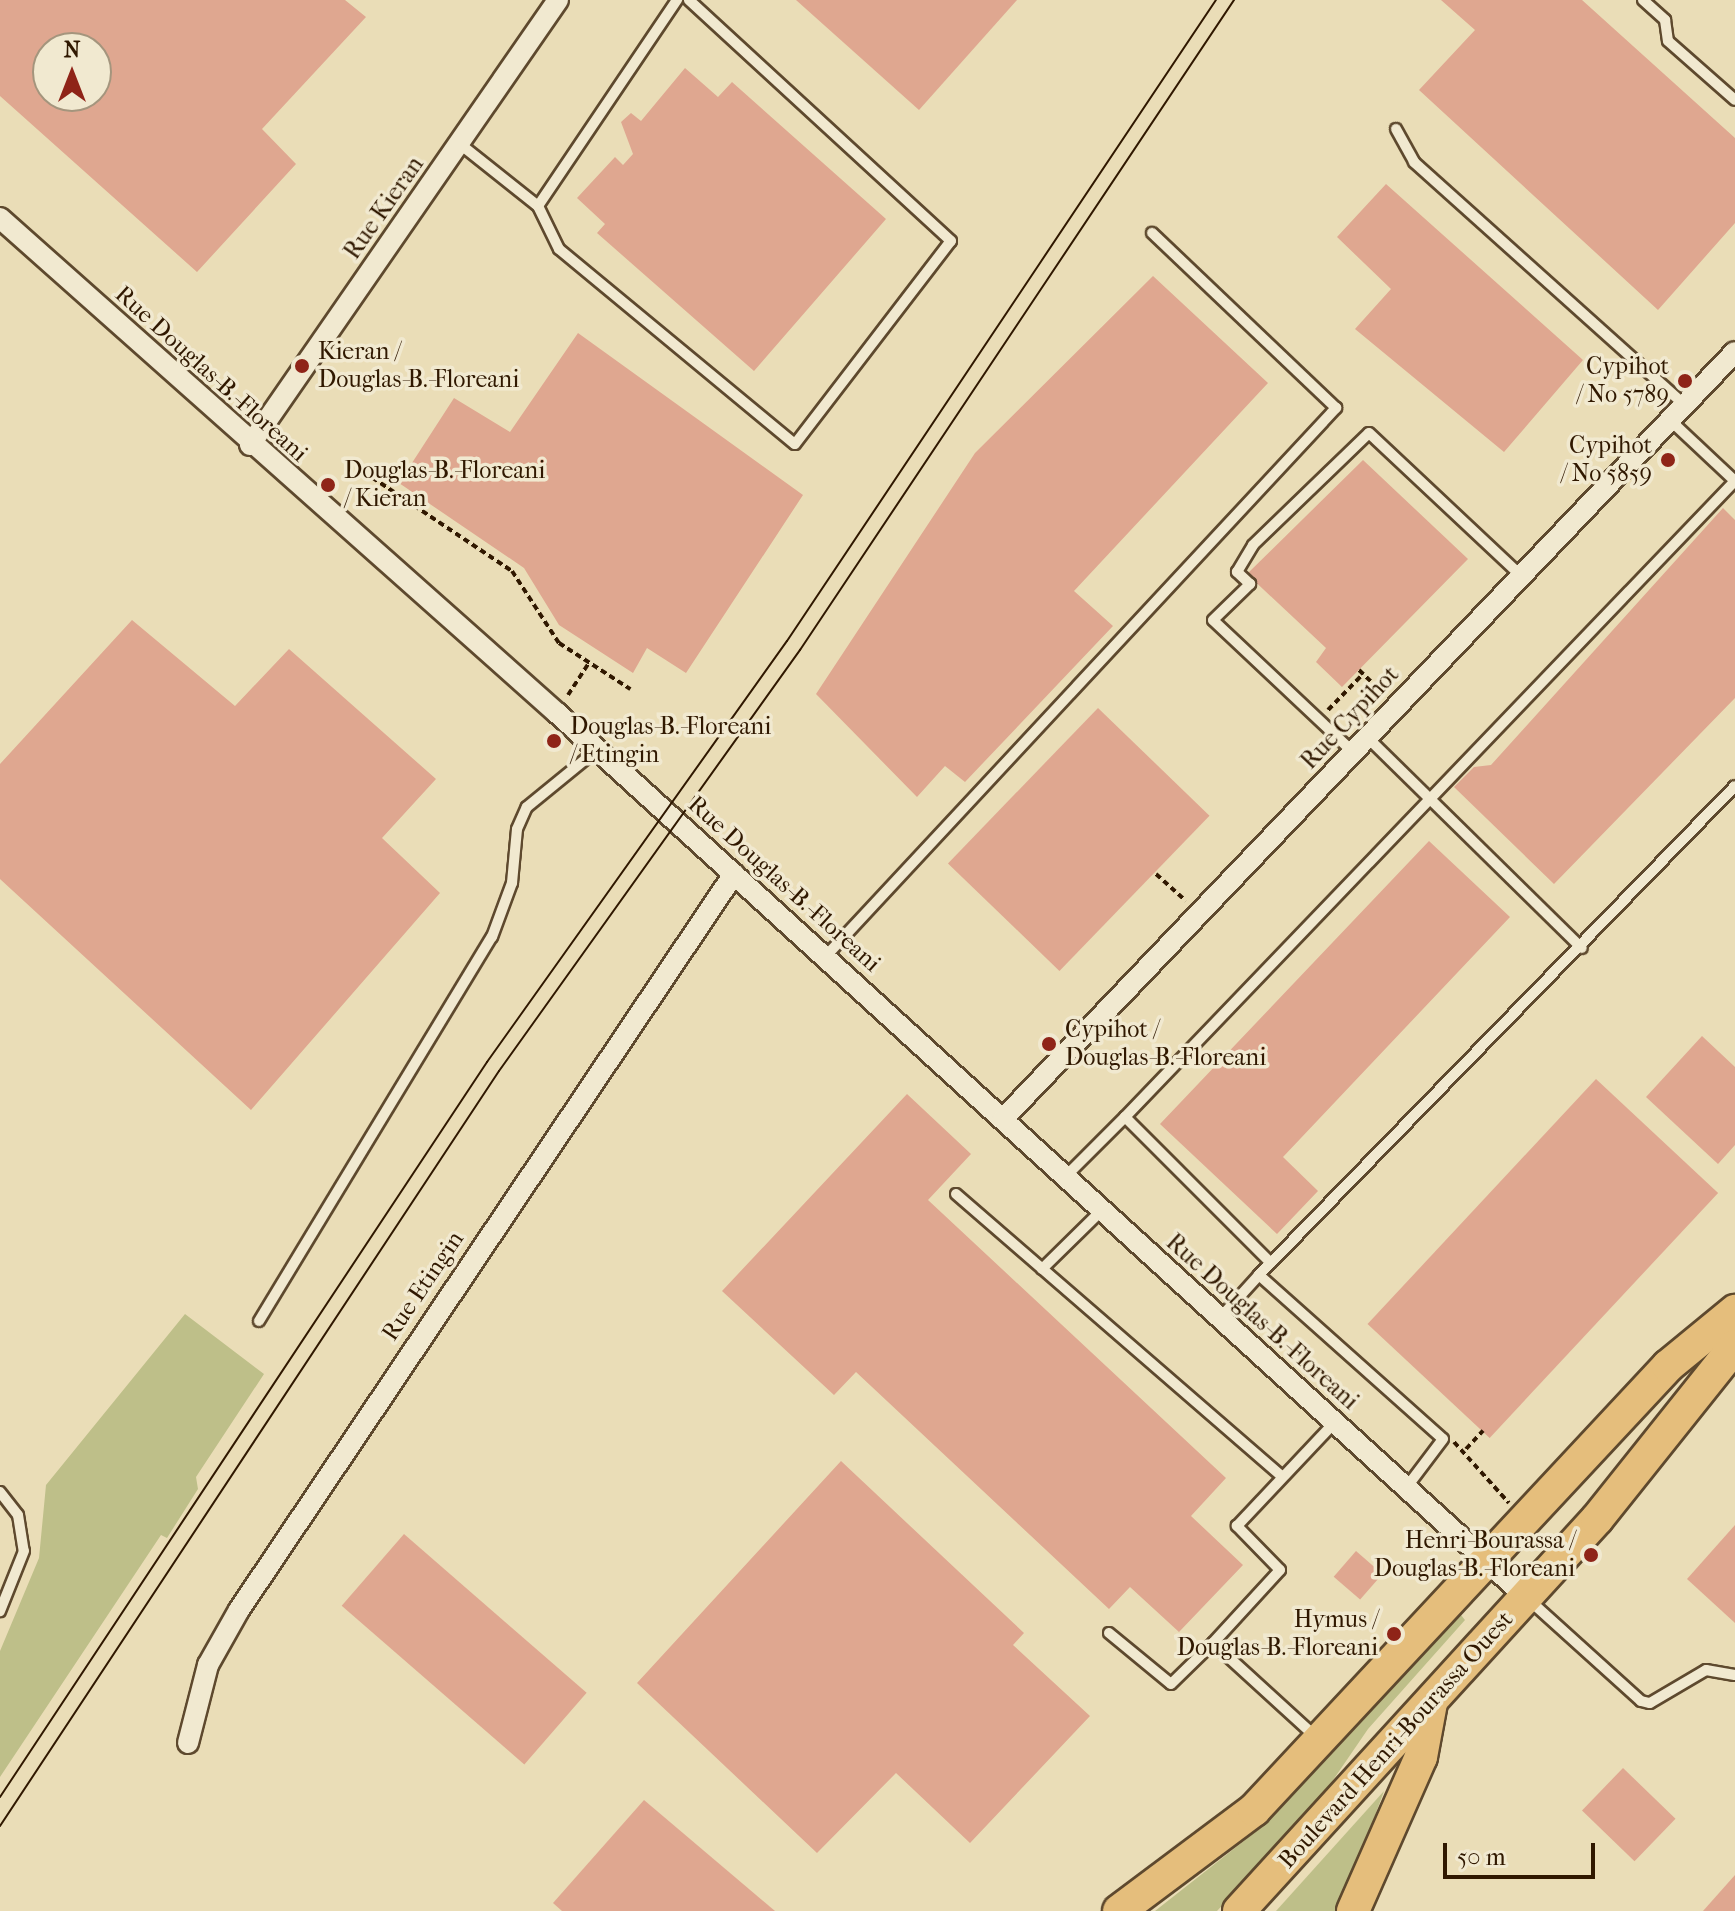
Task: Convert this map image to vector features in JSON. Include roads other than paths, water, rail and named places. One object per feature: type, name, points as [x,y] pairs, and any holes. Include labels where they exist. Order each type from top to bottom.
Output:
[{"type":"main road","points":[[1119,1911],[1220,1840],[1320,1741],[1668,1366],[1735,1311]]},
{"type":"main road","name":"Boulevard Henri-Bourassa Ouest","points":[[1239,1911],[1526,1597],[1694,1405],[1735,1346]]},
{"type":"main road","points":[[1353,1911],[1421,1757],[1431,1703]]},
{"type":"street","name":"Rue Kieran","points":[[250,445],[558,0]]},
{"type":"street","name":"Rue Douglas-B.-Floreani","points":[[0,218],[250,445],[557,713],[826,956],[1526,1597]]},
{"type":"street","name":"Rue Cypihot","points":[[1003,1119],[1735,352]]},
{"type":"street","name":"Rue Etingin","points":[[188,1743],[208,1665],[239,1610],[734,874]]},
{"type":"lane","points":[[538,206],[677,0]]},
{"type":"lane","points":[[460,144],[538,206],[559,249],[795,444],[951,241],[689,0]]},
{"type":"lane","points":[[1643,0],[1665,20],[1668,41],[1735,100]]},
{"type":"lane","points":[[1396,129],[1414,162],[1685,405]]},
{"type":"lane","points":[[826,956],[1336,408],[1152,233]]},
{"type":"lane","points":[[1065,1177],[1735,481],[1670,420]]},
{"type":"lane","points":[[1520,575],[1369,433],[1253,545],[1237,572],[1250,584],[1213,620],[1360,745],[1429,798],[1582,948]]},
{"type":"lane","points":[[259,1321],[492,937],[512,883],[517,829],[527,807],[597,750]]},
{"type":"lane","points":[[1220,1318],[1582,948],[1735,786]]},
{"type":"lane","points":[[1125,1117],[1271,1263]]},
{"type":"lane","points":[[956,1194],[1282,1476]]},
{"type":"lane","points":[[1042,1269],[1102,1210]]},
{"type":"lane","points":[[1259,1275],[1443,1439],[1406,1488]]},
{"type":"lane","points":[[1109,1633],[1171,1684],[1280,1570],[1237,1526],[1334,1423]]},
{"type":"lane","points":[[0,1492],[18,1515],[24,1551],[0,1611]]},
{"type":"lane","points":[[1526,1597],[1641,1701],[1650,1703],[1706,1670],[1735,1675]]},
{"type":"lane","points":[[1213,1643],[1320,1741]]},
{"type":"tram line","points":[[0,1797],[487,1062],[787,641],[1216,0]]},
{"type":"tram line","points":[[0,1826],[499,1071],[800,650],[1234,0]]},
{"type":"place","name":"Kieran / Douglas-B.-Floreani","points":[[302,366]]},
{"type":"place","name":"Cypihot / No 5789","points":[[1685,381]]},
{"type":"place","name":"Cypihot / No 5859","points":[[1668,460]]},
{"type":"place","name":"Douglas-B.-Floreani / Kieran","points":[[328,485]]},
{"type":"place","name":"Douglas-B.-Floreani / Etingin","points":[[554,741]]},
{"type":"place","name":"Cypihot / Douglas-B.-Floreani","points":[[1049,1044]]},
{"type":"place","name":"Henri-Bourassa / Douglas-B.-Floreani","points":[[1591,1555]]},
{"type":"place","name":"Hymus / Douglas-B.-Floreani","points":[[1394,1634]]}]
